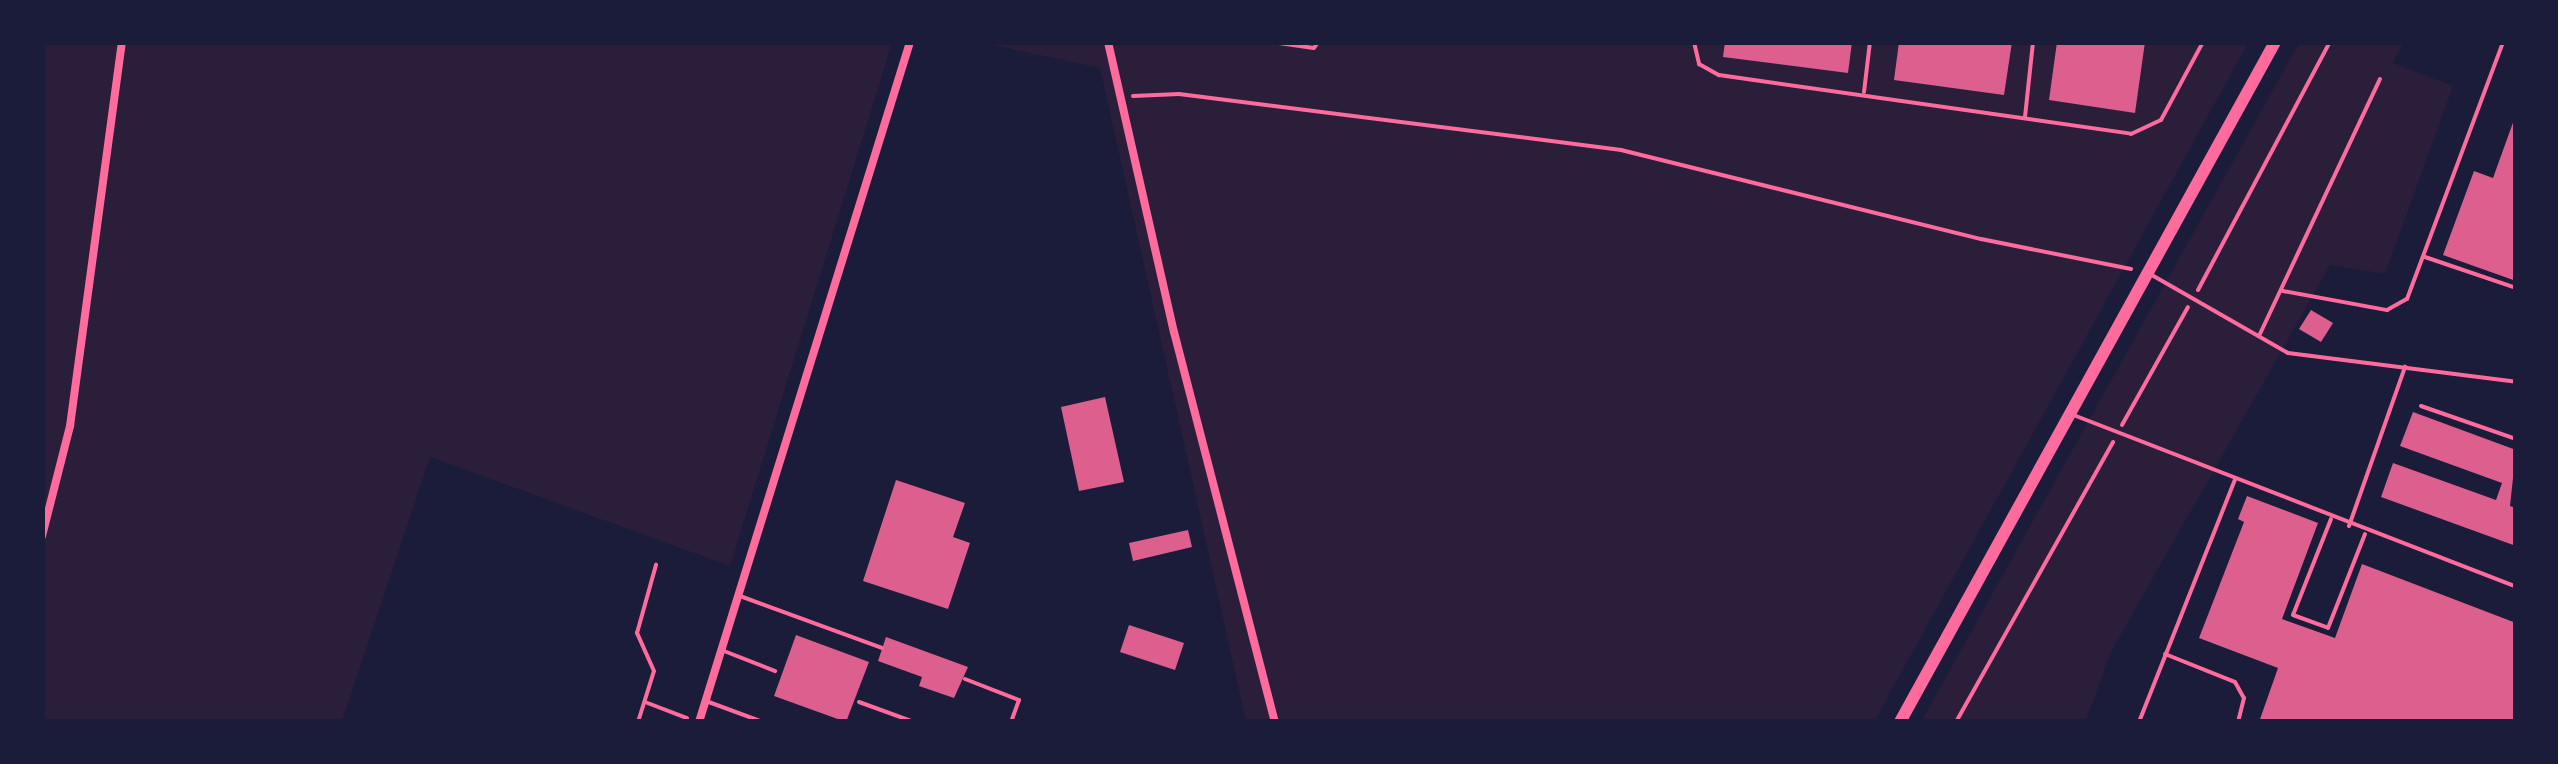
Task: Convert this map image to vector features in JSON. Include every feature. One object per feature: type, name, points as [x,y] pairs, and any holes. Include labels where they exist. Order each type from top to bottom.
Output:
[{"type":"main road","points":[[1900,722],[2066,412],[2275,42]]},
{"type":"street","points":[[42,536],[70,426],[122,42]]},
{"type":"street","points":[[698,722],[910,42]]},
{"type":"street","points":[[1108,42],[1275,722]]},
{"type":"lane","points":[[1694,42],[1696,58],[1711,72],[2131,134],[2150,130],[2204,42]]},
{"type":"lane","points":[[1864,94],[1870,42]]},
{"type":"lane","points":[[2025,117],[2033,42]]},
{"type":"lane","points":[[2283,291],[2387,310],[2406,300],[2503,42]]},
{"type":"lane","points":[[2259,336],[2380,79]]},
{"type":"lane","points":[[2425,257],[2516,288]]},
{"type":"lane","points":[[2146,272],[2288,353],[2516,382]]},
{"type":"lane","points":[[2349,526],[2406,366]]},
{"type":"lane","points":[[2421,406],[2516,440]]},
{"type":"lane","points":[[2066,412],[2331,519],[2516,587]]},
{"type":"lane","points":[[2139,722],[2234,480]]},
{"type":"lane","points":[[2331,519],[2293,615],[2328,628],[2365,532]]},
{"type":"lane","points":[[740,596],[882,648]]},
{"type":"lane","points":[[722,651],[775,671]]},
{"type":"lane","points":[[2165,654],[2235,682],[2244,698],[2238,722]]},
{"type":"lane","points":[[965,679],[1019,700],[1011,722]]},
{"type":"lane","points":[[706,701],[762,722]]},
{"type":"lane","points":[[859,702],[914,722]]},
{"type":"path","points":[[1272,42],[1318,42]]},
{"type":"path","points":[[1956,722],[2193,299],[2330,42]]},
{"type":"path","points":[[1120,97],[1179,94],[1621,150],[1981,240],[2146,272]]},
{"type":"path","points":[[638,722],[654,671],[637,633],[656,565]]},
{"type":"path","points":[[644,702],[698,722]]},
{"type":"shaded area","points":[[42,43],[892,43],[730,566],[430,457],[342,721],[43,721]]},
{"type":"shaded area","points":[[983,43],[2248,43],[1874,722],[1246,721],[1100,68]]},
{"type":"shaded area","points":[[2299,43],[2403,43],[2393,63],[2453,86],[2385,274],[2330,265],[2111,652],[2086,721],[1921,722]]},
{"type":"building","points":[[1725,42],[1852,42],[1848,73],[1723,57]]},
{"type":"building","points":[[1899,42],[2012,42],[2004,95],[1894,80]]},
{"type":"building","points":[[2057,42],[2145,42],[2135,113],[2049,100]]},
{"type":"building","points":[[2515,117],[2516,281],[2443,255],[2474,171],[2493,178]]},
{"type":"building","points":[[2311,310],[2333,323],[2321,342],[2299,329]]},
{"type":"building","points":[[1105,397],[1124,482],[1079,491],[1061,407]]},
{"type":"building","points":[[2413,412],[2516,450],[2510,506],[2516,508],[2516,546],[2381,497],[2393,463],[2496,500],[2502,483],[2400,446]]},
{"type":"building","points":[[896,480],[965,503],[953,537],[970,543],[948,609],[863,581]]},
{"type":"building","points":[[2247,496],[2318,523],[2282,619],[2335,638],[2362,564],[2516,623],[2516,722],[2259,722],[2278,668],[2199,638],[2244,522],[2238,519]]},
{"type":"building","points":[[1188,530],[1192,547],[1133,561],[1129,543]]},
{"type":"building","points":[[1129,625],[1184,643],[1175,670],[1120,652]]},
{"type":"building","points":[[796,635],[869,662],[846,722],[774,696]]},
{"type":"building","points":[[886,637],[968,667],[954,698],[919,686],[922,677],[878,661]]}]
